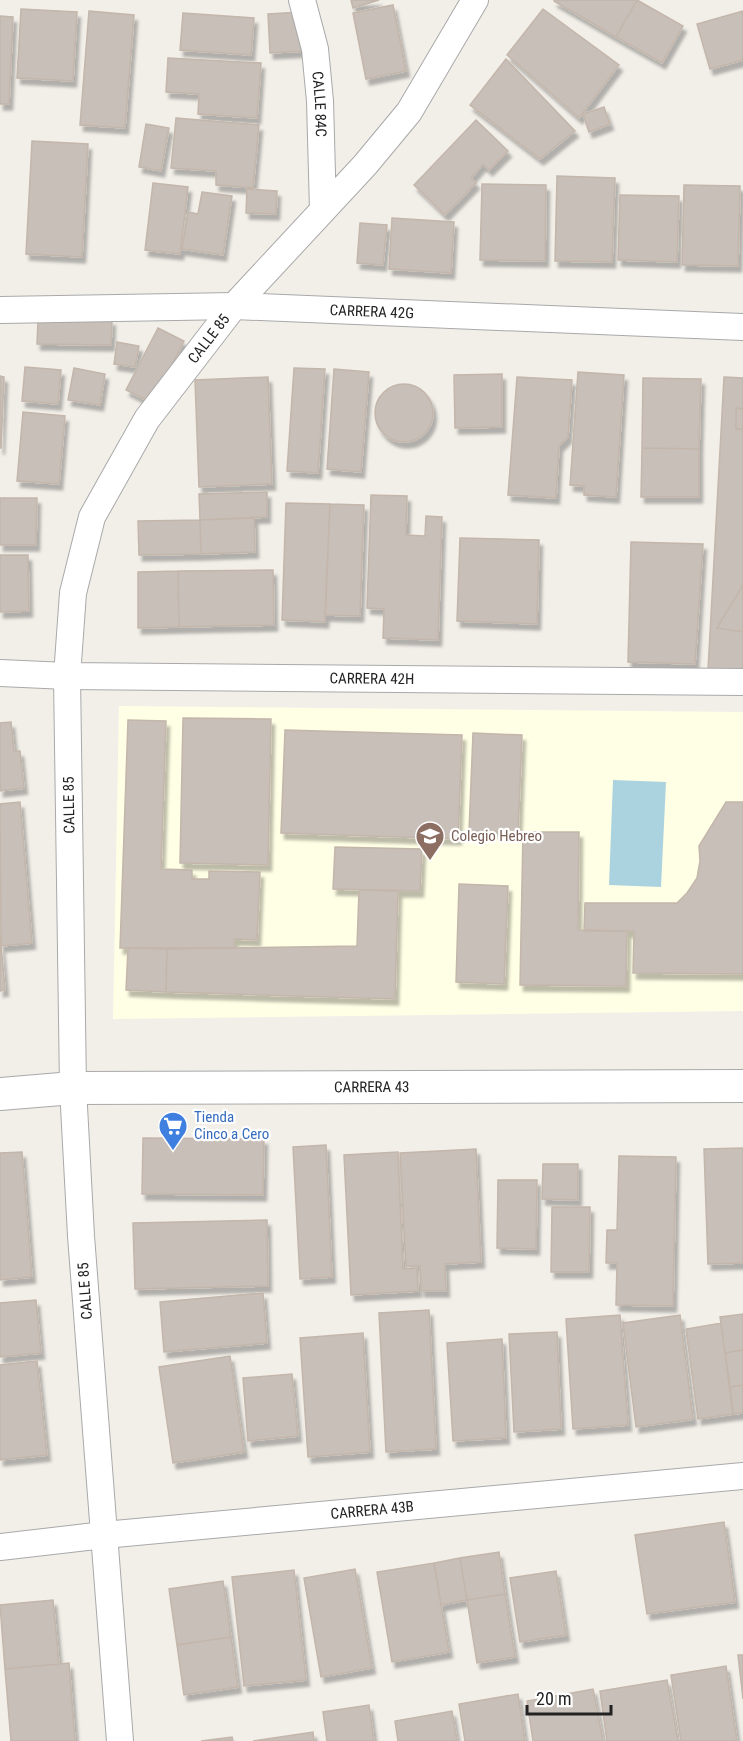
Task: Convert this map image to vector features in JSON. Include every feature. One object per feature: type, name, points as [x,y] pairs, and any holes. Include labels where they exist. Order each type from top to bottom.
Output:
[{"type":"street","name":"CALLE 84C","points":[[302,0],[315,49],[320,101],[324,210]]},
{"type":"street","name":"CALLE 85","points":[[120,1741],[81,1236],[72,1088],[67,676],[73,593],[92,517],[147,419],[234,306],[365,165],[409,112],[475,0]]},
{"type":"street","name":"CARRERA 42G","points":[[0,310],[234,306],[743,327]]},
{"type":"street","name":"CARRERA 42H","points":[[0,673],[67,676],[743,682]]},
{"type":"street","name":"CARRERA 43","points":[[0,1094],[72,1088],[743,1086]]},
{"type":"street","name":"CARRERA 43B","points":[[0,1547],[104,1535],[743,1476]]},
{"type":"shaded area","name":"Colegio Hebreo","points":[[119,706],[743,712],[743,1011],[113,1019]]},
{"type":"water","points":[[613,780],[666,782],[661,887],[609,885]]},
{"type":"building","points":[[351,0],[379,0],[353,8]]},
{"type":"building","points":[[554,0],[637,0],[616,37]]},
{"type":"building","points":[[637,0],[683,26],[662,63],[616,37]]},
{"type":"building","points":[[393,5],[406,71],[366,79],[353,13]]},
{"type":"building","points":[[21,9],[77,12],[73,81],[17,78]]},
{"type":"building","points":[[543,9],[619,65],[579,118],[507,55]]},
{"type":"building","points":[[89,11],[134,15],[125,128],[80,125]]},
{"type":"building","points":[[743,11],[743,60],[710,69],[697,24]]},
{"type":"building","points":[[301,12],[304,51],[270,53],[268,14]]},
{"type":"building","points":[[183,13],[254,18],[251,55],[180,50]]},
{"type":"building","points":[[0,16],[13,17],[9,104],[0,104]]},
{"type":"building","points":[[168,58],[261,63],[257,118],[198,114],[199,94],[166,92]]},
{"type":"building","points":[[506,59],[575,131],[540,159],[470,105]]},
{"type":"building","points":[[604,107],[610,124],[589,132],[583,114]]},
{"type":"building","points":[[176,118],[259,125],[253,188],[216,185],[216,171],[171,168]]},
{"type":"building","points":[[476,120],[508,151],[489,170],[483,164],[471,178],[476,183],[445,215],[414,185]]},
{"type":"building","points":[[146,124],[169,128],[161,171],[139,167]]},
{"type":"building","points":[[32,141],[88,144],[82,257],[26,254]]},
{"type":"building","points":[[557,176],[615,178],[612,262],[555,261]]},
{"type":"building","points":[[153,183],[188,187],[180,254],[145,250]]},
{"type":"building","points":[[482,184],[546,185],[545,261],[480,260]]},
{"type":"building","points":[[684,185],[740,186],[738,266],[682,265]]},
{"type":"building","points":[[247,189],[277,191],[276,214],[246,213]]},
{"type":"building","points":[[202,192],[232,196],[223,255],[182,249],[188,212],[198,214]]},
{"type":"building","points":[[620,195],[679,196],[677,262],[618,260]]},
{"type":"building","points":[[392,218],[454,222],[451,273],[389,269]]},
{"type":"building","points":[[360,223],[387,225],[383,265],[357,263]]},
{"type":"building","points":[[38,319],[112,320],[111,345],[37,344]]},
{"type":"building","points":[[158,328],[184,341],[152,403],[126,390]]},
{"type":"building","points":[[117,342],[139,346],[135,367],[114,364]]},
{"type":"building","points":[[25,367],[61,370],[58,404],[22,401]]},
{"type":"building","points":[[74,368],[105,374],[100,405],[68,400]]},
{"type":"building","points":[[294,368],[325,369],[318,473],[287,471]]},
{"type":"building","points":[[334,369],[369,372],[361,472],[327,469]]},
{"type":"building","points":[[578,372],[624,375],[616,497],[584,495],[584,486],[570,485]]},
{"type":"building","points":[[502,374],[502,427],[455,428],[454,375]]},
{"type":"building","points":[[0,376],[4,377],[1,448],[0,448]]},
{"type":"building","points":[[268,377],[272,484],[199,487],[195,380]]},
{"type":"building","points":[[517,377],[572,380],[568,437],[559,446],[556,498],[508,495]]},
{"type":"building","points":[[724,377],[743,378],[743,670],[708,670]]},
{"type":"building","points":[[643,378],[701,379],[699,449],[642,448]]},
{"type":"building","points":[[398,384],[410,384],[425,392],[433,407],[433,419],[425,434],[410,442],[398,442],[383,434],[375,419],[375,407],[383,392]]},
{"type":"building","points":[[736,408],[743,409],[743,429],[736,429]]},
{"type":"building","points":[[23,412],[65,416],[59,484],[17,481]]},
{"type":"building","points":[[642,448],[699,449],[699,497],[641,497]]},
{"type":"building","points":[[267,492],[267,517],[200,520],[199,494]]},
{"type":"building","points":[[371,495],[407,496],[406,535],[425,536],[426,516],[442,517],[438,640],[383,638],[384,609],[367,608]]},
{"type":"building","points":[[0,498],[37,498],[36,545],[0,545]]},
{"type":"building","points":[[286,503],[330,504],[325,622],[282,620]]},
{"type":"building","points":[[330,504],[364,505],[360,616],[325,615]]},
{"type":"building","points":[[254,518],[255,552],[201,554],[200,520]]},
{"type":"building","points":[[200,520],[201,554],[139,555],[138,521]]},
{"type":"building","points":[[460,538],[539,540],[537,624],[457,621]]},
{"type":"building","points":[[631,542],[703,544],[695,664],[628,662]]},
{"type":"building","points":[[0,555],[28,555],[29,611],[0,612]]},
{"type":"building","points":[[273,570],[274,625],[179,627],[178,571]]},
{"type":"building","points":[[178,571],[179,627],[138,628],[138,572]]},
{"type":"building","points":[[743,585],[743,632],[717,628]]},
{"type":"building","points":[[183,718],[271,719],[268,865],[180,863]]},
{"type":"building","points":[[128,720],[166,721],[161,869],[192,870],[192,879],[209,879],[209,871],[260,872],[257,940],[234,939],[234,948],[120,948]]},
{"type":"building","points":[[11,722],[14,751],[20,751],[24,788],[0,791],[0,723]]},
{"type":"building","points":[[285,730],[462,735],[458,839],[281,833]]},
{"type":"building","points":[[473,733],[522,735],[518,833],[469,831]]},
{"type":"building","points":[[20,802],[32,943],[1,946],[0,804]]},
{"type":"building","points":[[726,802],[743,802],[743,974],[633,973],[634,931],[584,931],[585,903],[677,903],[697,878],[700,861],[699,846]]},
{"type":"building","points":[[523,832],[579,832],[578,930],[627,931],[626,986],[520,985]]},
{"type":"building","points":[[335,847],[422,849],[420,891],[333,889]]},
{"type":"building","points":[[459,884],[508,886],[504,984],[456,982]]},
{"type":"building","points":[[359,890],[398,891],[395,999],[166,992],[167,949],[357,946]]},
{"type":"building","points":[[0,935],[5,990],[0,991]]},
{"type":"building","points":[[128,948],[167,949],[166,992],[126,990]]},
{"type":"building","points":[[143,1138],[264,1139],[263,1195],[142,1194]]},
{"type":"building","points":[[326,1145],[332,1277],[300,1279],[293,1147]]},
{"type":"building","points":[[743,1148],[743,1263],[708,1264],[704,1149]]},
{"type":"building","points":[[476,1149],[481,1262],[445,1264],[446,1291],[421,1291],[420,1266],[406,1266],[400,1153]]},
{"type":"building","points":[[22,1152],[32,1277],[0,1280],[0,1153]]},
{"type":"building","points":[[398,1152],[403,1269],[417,1268],[418,1291],[351,1295],[344,1155]]},
{"type":"building","points":[[619,1156],[676,1157],[673,1306],[616,1305],[617,1263],[606,1263],[607,1230],[617,1230]]},
{"type":"building","points":[[543,1164],[578,1164],[578,1200],[542,1199]]},
{"type":"building","points":[[498,1180],[537,1180],[536,1249],[497,1248]]},
{"type":"building","points":[[552,1207],[590,1207],[589,1272],[551,1272]]},
{"type":"building","points":[[267,1220],[268,1286],[135,1289],[133,1223]]},
{"type":"building","points":[[263,1293],[267,1343],[164,1352],[160,1302]]},
{"type":"building","points":[[36,1300],[41,1353],[0,1357],[0,1303]]},
{"type":"building","points":[[429,1310],[436,1449],[386,1452],[379,1313]]},
{"type":"building","points":[[743,1314],[743,1350],[725,1353],[720,1317]]},
{"type":"building","points":[[620,1315],[628,1425],[573,1429],[566,1319]]},
{"type":"building","points":[[680,1315],[693,1419],[636,1427],[623,1323]]},
{"type":"building","points":[[721,1323],[733,1414],[698,1419],[686,1329]]},
{"type":"building","points":[[557,1332],[561,1429],[514,1432],[509,1334]]},
{"type":"building","points":[[363,1333],[370,1452],[308,1457],[300,1338]]},
{"type":"building","points":[[502,1339],[506,1438],[453,1441],[447,1343]]},
{"type":"building","points":[[743,1350],[743,1385],[730,1387],[725,1353]]},
{"type":"building","points":[[230,1356],[244,1452],[173,1463],[159,1367]]},
{"type":"building","points":[[37,1361],[47,1455],[0,1460],[0,1365]]},
{"type":"building","points":[[292,1374],[298,1436],[248,1441],[243,1378]]},
{"type":"building","points":[[743,1385],[743,1413],[733,1414],[730,1387]]},
{"type":"building","points":[[724,1522],[735,1602],[647,1614],[635,1535]]},
{"type":"building","points":[[499,1552],[505,1594],[467,1600],[460,1558]]},
{"type":"building","points":[[460,1558],[467,1600],[441,1605],[434,1563]]},
{"type":"building","points":[[434,1563],[449,1652],[392,1662],[377,1572]]},
{"type":"building","points":[[355,1569],[372,1668],[321,1677],[304,1578]]},
{"type":"building","points":[[294,1570],[306,1680],[244,1686],[232,1577]]},
{"type":"building","points":[[556,1571],[566,1635],[520,1642],[510,1578]]},
{"type":"building","points":[[223,1581],[231,1637],[177,1645],[169,1589]]},
{"type":"building","points":[[505,1594],[515,1657],[477,1663],[467,1600]]},
{"type":"building","points":[[53,1600],[59,1664],[5,1669],[0,1605]]},
{"type":"building","points":[[231,1637],[238,1687],[184,1695],[177,1645]]},
{"type":"building","points":[[738,1655],[743,1655],[743,1699]]},
{"type":"building","points":[[69,1663],[75,1741],[11,1741],[5,1669]]},
{"type":"building","points":[[726,1666],[737,1741],[681,1741],[671,1675]]},
{"type":"building","points":[[667,1680],[678,1741],[607,1741],[600,1691]]},
{"type":"building","points":[[593,1689],[603,1741],[533,1741],[527,1701]]},
{"type":"building","points":[[518,1694],[525,1741],[465,1741],[459,1704]]},
{"type":"building","points":[[369,1705],[374,1741],[327,1741],[323,1712]]},
{"type":"building","points":[[452,1711],[457,1741],[398,1741],[395,1721]]},
{"type":"building","points":[[313,1732],[314,1741],[253,1741]]},
{"type":"building","points":[[232,1737],[233,1741],[201,1741]]},
{"type":"place","name":"Colegio Hebreo","points":[[430,862]]},
{"type":"place","name":"Tienda Cinco a Cero","points":[[173,1152]]}]
